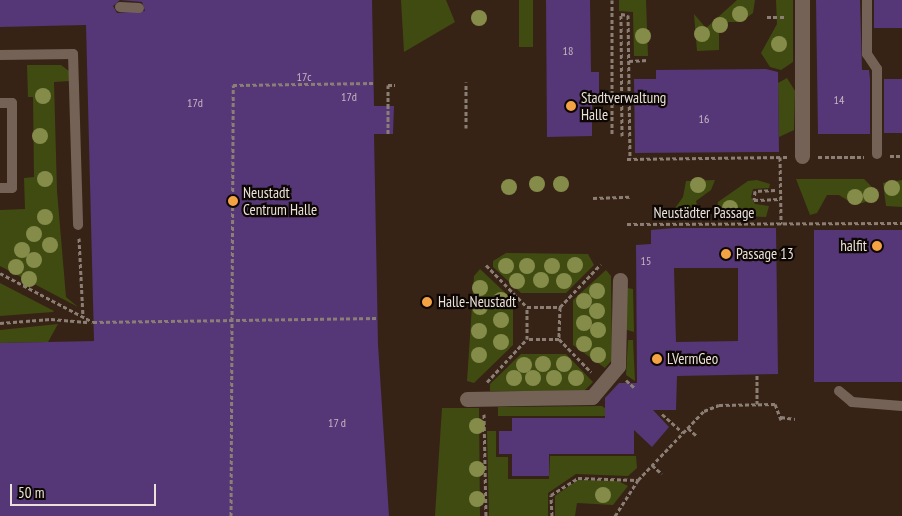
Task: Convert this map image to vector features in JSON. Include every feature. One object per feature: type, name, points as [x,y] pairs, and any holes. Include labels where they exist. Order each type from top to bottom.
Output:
[{"type":"street","points":[[800,157],[802,0]]},
{"type":"street","points":[[467,399],[592,397],[618,366],[620,280]]},
{"type":"lane","points":[[867,0],[867,54],[877,69],[878,156]]},
{"type":"lane","points":[[120,7],[139,8]]},
{"type":"lane","points":[[0,54],[73,54],[78,225]]},
{"type":"lane","points":[[0,102],[12,103],[12,188],[0,188]]},
{"type":"lane","points":[[839,391],[852,402],[902,406]]},
{"type":"path","points":[[612,0],[612,136]]},
{"type":"path","points":[[622,136],[621,14],[628,15],[628,158],[902,156]]},
{"type":"path","points":[[629,60],[648,60]]},
{"type":"path","points":[[466,82],[466,128]]},
{"type":"path","points":[[231,516],[233,84],[374,83]]},
{"type":"path","points":[[388,134],[388,85],[395,85]]},
{"type":"path","points":[[780,157],[781,224]]},
{"type":"path","points":[[775,190],[755,191],[754,200],[780,199]]},
{"type":"path","points":[[593,198],[630,197]]},
{"type":"path","name":"Neustädter Passage","points":[[627,224],[902,223]]},
{"type":"path","points":[[78,225],[84,317]]},
{"type":"path","points":[[571,352],[559,339],[560,307],[601,264]]},
{"type":"path","points":[[486,265],[527,307],[528,339],[484,385],[486,516]]},
{"type":"path","points":[[0,274],[92,322]]},
{"type":"path","points":[[527,307],[560,307]]},
{"type":"path","points":[[0,323],[51,318],[92,322],[378,318]]},
{"type":"path","points":[[528,339],[559,339]]},
{"type":"path","points":[[757,375],[757,404]]},
{"type":"path","points":[[615,516],[638,480],[704,411],[719,405],[775,404],[781,418],[795,419]]},
{"type":"path","points":[[662,414],[683,433]]},
{"type":"path","points":[[688,428],[698,436]]},
{"type":"path","points":[[652,465],[662,474]]},
{"type":"path","points":[[552,516],[552,495],[578,478],[638,480]]},
{"type":"shaded area","points":[[0,0],[902,0],[902,516],[0,516]]},
{"type":"green space","points":[[401,0],[446,0],[455,22],[404,52]]},
{"type":"green space","points":[[519,0],[533,0],[533,47],[519,47]]},
{"type":"green space","points":[[619,0],[646,0],[648,56],[634,56],[633,12],[619,11]]},
{"type":"green space","points":[[737,0],[755,0],[753,13],[741,22],[719,22],[719,50],[697,51],[694,14],[706,28]]},
{"type":"green space","points":[[776,0],[793,0],[793,62],[781,70],[770,67],[761,53],[777,24]]},
{"type":"green space","points":[[27,65],[61,65],[69,71],[70,81],[54,82],[57,191],[66,297],[78,307],[0,266],[0,210],[25,209],[24,178],[34,177],[33,97],[28,97]]},
{"type":"green space","points":[[787,78],[795,91],[794,130],[779,137],[778,83]]},
{"type":"green space","points":[[796,179],[864,179],[872,187],[872,200],[855,205],[839,195],[827,195],[817,213],[810,215]]},
{"type":"green space","points":[[715,180],[711,190],[696,201],[700,217],[668,218],[683,197],[686,181]]},
{"type":"green space","points":[[757,180],[770,184],[769,188],[753,189],[751,197],[755,204],[769,206],[766,217],[716,214],[718,202],[748,181]]},
{"type":"green space","points":[[902,180],[902,207],[886,206],[883,183]]},
{"type":"green space","points":[[506,253],[588,254],[594,265],[566,293],[521,293],[493,267],[493,261]]},
{"type":"green space","points":[[480,269],[513,300],[513,345],[474,383],[467,381],[474,276]]},
{"type":"green space","points":[[606,270],[611,276],[612,360],[605,368],[573,345],[573,300]]},
{"type":"green space","points":[[0,283],[54,311],[0,316]]},
{"type":"green space","points":[[627,288],[633,289],[634,332],[624,329]]},
{"type":"green space","points":[[58,324],[48,342],[0,343],[0,330]]},
{"type":"green space","points":[[628,340],[633,340],[635,381],[626,375]]},
{"type":"green space","points":[[521,354],[566,354],[593,382],[584,391],[490,391],[490,384]]},
{"type":"green space","points":[[602,406],[610,412],[605,416],[498,416],[498,407]]},
{"type":"green space","points":[[442,408],[479,408],[480,516],[435,516]]},
{"type":"green space","points":[[487,431],[496,431],[496,457],[508,457],[508,479],[549,479],[550,456],[636,456],[637,468],[628,476],[576,474],[548,493],[548,516],[489,516]]},
{"type":"green space","points":[[578,480],[618,481],[628,486],[613,505],[577,503],[575,516],[555,516],[555,496]]},
{"type":"building","name":"Neustadt Centrum Halle","points":[[0,0],[120,0],[372,0],[374,106],[394,106],[393,134],[374,134],[378,344],[389,516],[0,516],[0,343],[94,341],[86,25],[0,27]],"holes":[[[120,0],[142,2],[145,11],[117,13],[113,6]]]},
{"type":"building","points":[[546,0],[590,0],[591,72],[599,72],[599,94],[592,94],[592,136],[547,137]]},
{"type":"building","points":[[816,0],[860,0],[862,70],[869,70],[870,79],[870,134],[818,134]]},
{"type":"building","points":[[874,0],[902,0],[902,28],[874,28]]},
{"type":"building","points":[[766,69],[778,72],[779,152],[635,153],[634,79],[656,79],[656,70]]},
{"type":"building","points":[[884,79],[902,79],[902,133],[884,133]]},
{"type":"building","points":[[674,228],[776,228],[778,374],[677,376],[676,410],[653,410],[669,427],[652,447],[634,430],[634,454],[549,454],[549,476],[512,476],[512,454],[499,454],[499,431],[512,431],[512,418],[605,418],[605,398],[619,383],[637,383],[636,245],[651,244],[651,230]],"holes":[[[674,268],[738,268],[738,341],[676,342]]]},
{"type":"building","points":[[814,230],[902,230],[902,382],[814,382]]},
{"type":"place","name":"Stadtverwaltung Halle","points":[[571,106]]},
{"type":"place","name":"Neustadt Centrum Halle","points":[[233,201]]},
{"type":"place","name":"halfit","points":[[877,246]]},
{"type":"place","name":"Passage 13","points":[[726,254]]},
{"type":"place","name":"Halle-Neustadt","points":[[427,302]]},
{"type":"place","name":"LVermGeo","points":[[657,359]]}]
